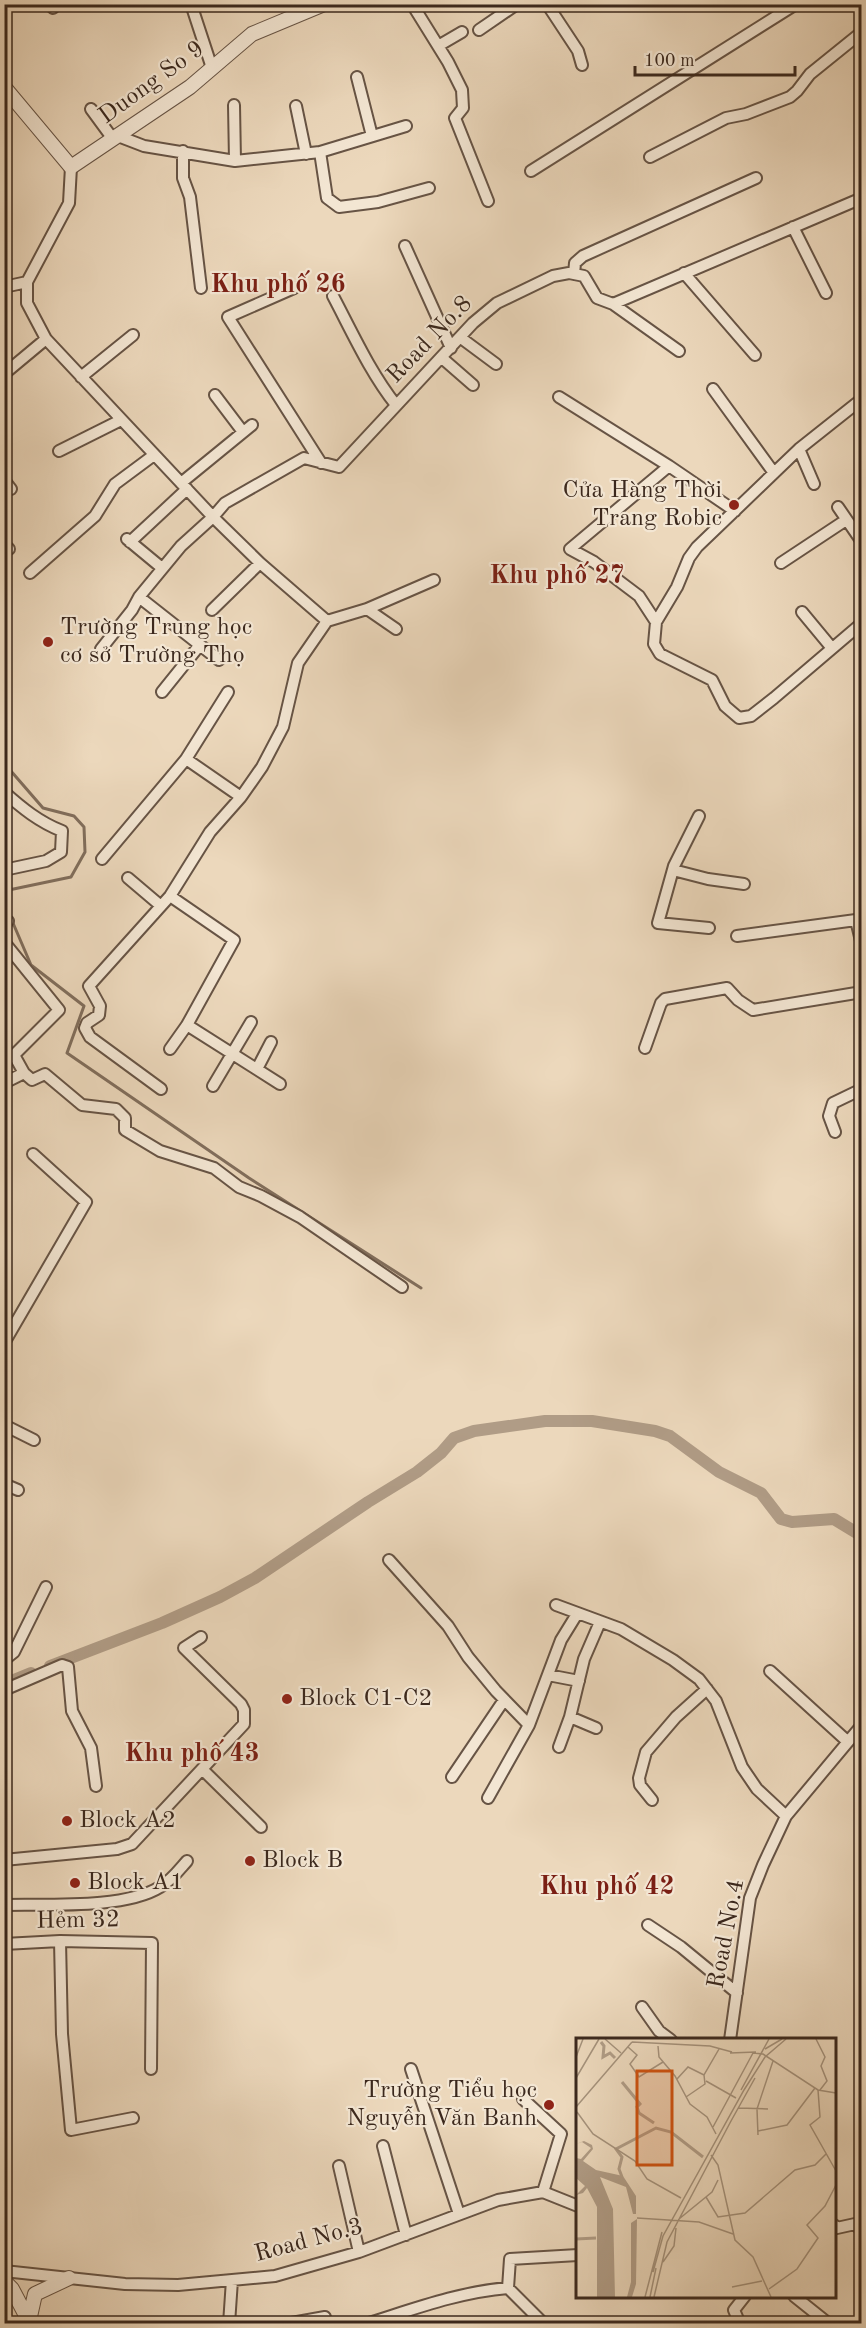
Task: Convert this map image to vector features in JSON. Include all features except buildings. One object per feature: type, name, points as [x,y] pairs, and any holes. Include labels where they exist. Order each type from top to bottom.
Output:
[{"type":"street","points":[[191,4],[212,68]]},
{"type":"street","name":"Duong So 9","points":[[71,167],[190,87],[252,34],[324,4]]},
{"type":"street","points":[[412,4],[462,90],[463,108],[455,118],[488,201]]},
{"type":"street","points":[[479,30],[517,4]]},
{"type":"street","points":[[547,4],[578,51],[582,65]]},
{"type":"street","points":[[531,171],[796,4]]},
{"type":"street","points":[[438,46],[462,32]]},
{"type":"street","points":[[650,157],[716,123],[790,97],[810,74],[861,32]]},
{"type":"street","points":[[357,77],[372,136]]},
{"type":"street","points":[[4,87],[71,167],[69,203],[27,282],[27,303],[46,339],[213,517],[260,563],[327,621]]},
{"type":"street","points":[[234,105],[235,161]]},
{"type":"street","points":[[296,106],[306,154]]},
{"type":"street","points":[[91,109],[115,138],[144,146],[235,161],[320,152],[406,126]]},
{"type":"street","points":[[183,151],[183,178],[190,197],[201,288]]},
{"type":"street","points":[[320,152],[327,198],[339,207],[378,202],[429,188]]},
{"type":"street","points":[[679,351],[613,304],[597,298],[584,276],[574,274],[575,263],[583,256],[756,178]]},
{"type":"street","points":[[613,304],[861,198]]},
{"type":"street","points":[[793,227],[826,293]]},
{"type":"street","points":[[405,246],[451,348]]},
{"type":"street","points":[[684,273],[756,355]]},
{"type":"street","name":"Road No.8","points":[[101,649],[162,568],[225,503],[304,458],[339,467],[473,323],[496,303],[553,276],[574,274]]},
{"type":"street","points":[[4,287],[27,282]]},
{"type":"street","points":[[294,288],[228,317],[321,463]]},
{"type":"street","points":[[333,296],[366,360],[396,405]]},
{"type":"street","points":[[81,377],[133,336]]},
{"type":"street","points":[[461,338],[496,364]]},
{"type":"street","points":[[4,374],[46,339]]},
{"type":"street","points":[[442,358],[473,385]]},
{"type":"street","points":[[713,389],[774,473]]},
{"type":"street","points":[[162,568],[129,541],[184,486],[248,429],[215,395]]},
{"type":"street","points":[[559,397],[669,466],[735,511]]},
{"type":"street","points":[[861,399],[774,473],[689,558],[677,588],[656,622],[654,644],[660,654],[712,680],[724,706],[739,718],[751,716],[861,623]]},
{"type":"street","points":[[59,451],[121,420]]},
{"type":"street","points":[[799,450],[814,484]]},
{"type":"street","points":[[30,573],[95,516],[115,484],[154,455]]},
{"type":"street","points":[[656,622],[639,596],[594,562],[570,549],[669,466]]},
{"type":"street","points":[[838,507],[861,542]]},
{"type":"street","points":[[781,563],[846,520]]},
{"type":"street","points":[[212,610],[260,563]]},
{"type":"street","points":[[161,1089],[90,1037],[85,1028],[87,1023],[99,1015],[100,1006],[89,986],[170,896],[210,832],[241,797],[262,768],[283,727],[298,663],[327,621],[367,609],[434,580]]},
{"type":"street","points":[[139,597],[219,660]]},
{"type":"street","points":[[367,609],[396,629]]},
{"type":"street","points":[[802,612],[831,647]]},
{"type":"street","points":[[162,692],[199,646]]},
{"type":"street","points":[[102,859],[186,759],[228,692]]},
{"type":"street","points":[[186,759],[241,797]]},
{"type":"street","points":[[4,792],[21,808],[45,824],[62,831],[61,852],[46,861],[4,870]]},
{"type":"street","points":[[699,816],[673,870],[658,923],[709,928]]},
{"type":"street","points":[[673,870],[708,879],[744,884]]},
{"type":"street","points":[[128,878],[161,906]]},
{"type":"street","points":[[170,896],[234,940],[187,1025],[170,1049]]},
{"type":"street","points":[[4,919],[8,921],[4,926]]},
{"type":"street","points":[[737,936],[856,920],[861,945]]},
{"type":"street","points":[[4,942],[59,1010],[14,1055],[24,1073],[32,1080],[45,1074],[82,1105],[116,1109],[125,1118],[125,1131],[160,1151],[214,1168],[239,1187],[300,1217],[402,1287]]},
{"type":"street","points":[[645,1048],[661,1003],[665,999],[727,988],[738,1000],[753,1010],[861,992]]},
{"type":"street","points":[[213,1086],[231,1052],[251,1022]]},
{"type":"street","points":[[187,1025],[280,1084]]},
{"type":"street","points":[[257,1069],[271,1042]]},
{"type":"street","points":[[4,1083],[24,1073]]},
{"type":"street","points":[[835,1132],[829,1116],[832,1103],[861,1089]]},
{"type":"street","points":[[4,1343],[86,1202],[33,1155]]},
{"type":"street","points":[[4,1425],[34,1440]]},
{"type":"street","points":[[4,1484],[18,1490]]},
{"type":"street","points":[[388,1560],[448,1626],[468,1657],[504,1700],[529,1725]]},
{"type":"street","points":[[4,1660],[14,1652],[46,1587]]},
{"type":"street","points":[[556,1605],[621,1629],[673,1660],[699,1679],[716,1701],[742,1767],[758,1789],[786,1816]]},
{"type":"street","points":[[488,1798],[529,1725],[561,1640],[577,1614]]},
{"type":"street","points":[[559,1747],[570,1717],[584,1659],[600,1622]]},
{"type":"street","points":[[4,1860],[117,1849],[132,1844],[244,1724],[245,1718],[241,1704],[184,1647],[201,1637]]},
{"type":"street","points":[[4,1690],[62,1665],[68,1667],[72,1711],[91,1748],[96,1786]]},
{"type":"street","points":[[770,1671],[848,1741]]},
{"type":"street","points":[[548,1675],[579,1681]]},
{"type":"street","points":[[652,1800],[640,1785],[639,1778],[646,1752],[676,1717],[708,1689]]},
{"type":"street","points":[[452,1777],[504,1700]]},
{"type":"street","points":[[570,1717],[596,1728]]},
{"type":"street","name":"Road No.4","points":[[730,2038],[750,1898],[763,1865],[786,1816],[861,1725]]},
{"type":"street","points":[[202,1769],[261,1827]]},
{"type":"street","points":[[4,1905],[76,1904],[136,1897],[162,1886],[187,1862]]},
{"type":"street","points":[[648,1925],[681,1947],[737,1993]]},
{"type":"street","points":[[60,1941],[62,2034],[71,2130],[134,2118]]},
{"type":"street","name":"Hẻm 32","points":[[4,1944],[60,1941],[152,1943],[151,2069]]},
{"type":"street","points":[[642,2007],[659,2031],[668,2038]]},
{"type":"street","points":[[411,2069],[459,2214]]},
{"type":"street","points":[[523,2098],[561,2134],[543,2192],[576,2205]]},
{"type":"street","points":[[383,2146],[406,2235]]},
{"type":"street","points":[[339,2166],[359,2252]]},
{"type":"street","name":"Road No.3","points":[[4,2271],[125,2284],[178,2285],[275,2276],[359,2252],[498,2200],[543,2192]]},
{"type":"street","points":[[836,2227],[855,2224],[861,2231]]},
{"type":"street","points":[[508,2288],[510,2259],[576,2255]]},
{"type":"street","points":[[30,2322],[35,2294],[69,2278]]},
{"type":"street","points":[[229,2324],[232,2280]]},
{"type":"street","points":[[4,2281],[12,2289],[30,2322]]},
{"type":"street","points":[[366,2324],[477,2290],[508,2288],[544,2324]]},
{"type":"street","points":[[740,2324],[734,2310],[743,2298]]},
{"type":"street","points":[[796,2298],[829,2324]]},
{"type":"street","points":[[286,2324],[325,2317],[326,2324]]},
{"type":"waterway","points":[[4,763],[43,808],[74,816],[84,827],[85,852],[71,877],[4,891]]},
{"type":"waterway","points":[[4,902],[31,965],[84,1006],[67,1053],[249,1178],[421,1288]]},
{"type":"waterway","points":[[50,1666],[162,1623],[220,1597],[255,1578],[417,1472],[441,1453],[454,1438],[474,1431],[545,1421],[592,1421],[655,1431],[670,1436],[719,1472],[761,1493],[781,1519],[792,1522],[834,1519],[862,1536]]},
{"type":"waterway","points":[[4,1684],[31,1673]]},
{"type":"place","name":"Cửa Hàng Thời Trang Robic","points":[[734,505]]},
{"type":"place","name":"Trường Trung học cơ sở Trường Thọ","points":[[48,642]]},
{"type":"place","name":"Block C1-C2","points":[[287,1699]]},
{"type":"place","name":"Block A2","points":[[67,1821]]},
{"type":"place","name":"Block B","points":[[250,1861]]},
{"type":"place","name":"Block A1","points":[[75,1883]]},
{"type":"place","name":"Trường Tiểu học Nguyễn Văn Banh","points":[[549,2105]]},
{"type":"district","name":"Khu phố 26","points":[[278,285]]},
{"type":"district","name":"Khu phố 27","points":[[557,576]]},
{"type":"district","name":"Khu phố 43","points":[[192,1754]]},
{"type":"district","name":"Khu phố 42","points":[[607,1887]]}]
